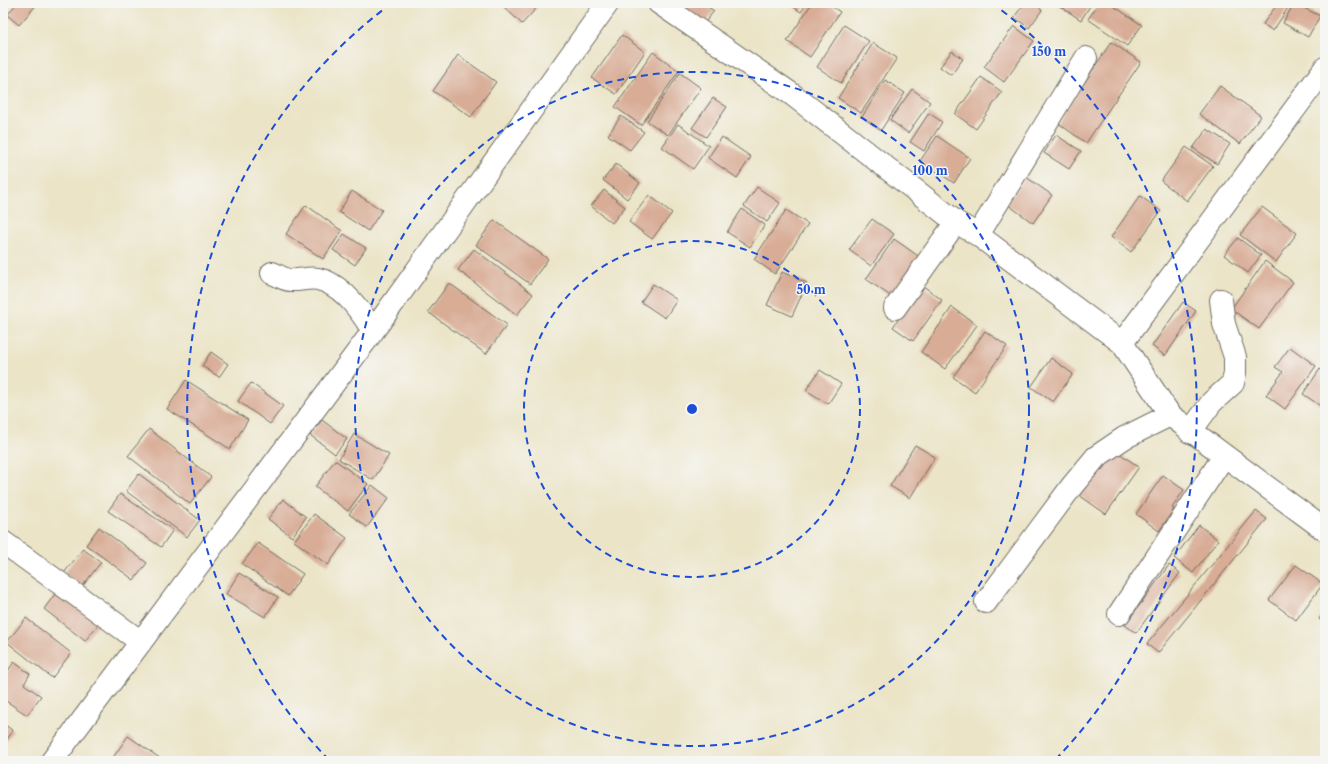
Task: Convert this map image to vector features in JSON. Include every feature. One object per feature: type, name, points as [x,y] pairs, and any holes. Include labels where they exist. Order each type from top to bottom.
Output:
[{"type":"street","points":[[54,760],[373,331],[608,3]]},
{"type":"street","points":[[659,3],[793,95],[956,222],[978,236],[1122,343],[1170,415],[1190,432],[1325,530]]},
{"type":"street","points":[[978,236],[1086,58]]},
{"type":"street","points":[[1122,343],[1325,68]]},
{"type":"street","points":[[895,308],[956,222]]},
{"type":"street","points":[[272,273],[288,280],[317,279],[331,284],[358,309],[373,331]]},
{"type":"street","points":[[1190,432],[1212,402],[1233,383],[1235,373],[1235,357],[1224,324],[1221,300]]},
{"type":"street","points":[[986,602],[1072,486],[1096,457],[1124,438],[1170,415]]},
{"type":"street","points":[[1119,614],[1224,456]]},
{"type":"street","points":[[3,542],[141,642]]},
{"type":"building","points":[[17,3],[38,3],[19,25],[7,15]]},
{"type":"building","points":[[541,3],[522,24],[501,4]]},
{"type":"building","points":[[679,3],[702,3],[714,11],[703,25],[677,6]]},
{"type":"building","points":[[788,3],[807,3],[801,12]]},
{"type":"building","points":[[812,3],[827,3],[840,12],[810,57],[787,41]]},
{"type":"building","points":[[1025,3],[1033,3],[1042,10],[1029,28],[1014,17]]},
{"type":"building","points":[[1055,3],[1092,3],[1081,20]]},
{"type":"building","points":[[1099,3],[1109,3],[1142,25],[1127,46],[1088,19]]},
{"type":"building","points":[[1278,3],[1291,3],[1273,31],[1263,24]]},
{"type":"building","points":[[1294,3],[1320,16],[1308,37],[1283,23]]},
{"type":"building","points":[[844,25],[869,41],[841,83],[817,67]]},
{"type":"building","points":[[1014,26],[1034,41],[1004,82],[984,67]]},
{"type":"building","points":[[622,35],[645,52],[616,94],[592,78]]},
{"type":"building","points":[[1111,42],[1141,62],[1086,143],[1058,123]]},
{"type":"building","points":[[873,43],[897,58],[861,113],[838,98]]},
{"type":"building","points":[[952,51],[963,59],[951,75],[940,67]]},
{"type":"building","points":[[653,52],[679,71],[641,125],[615,107]]},
{"type":"building","points":[[458,55],[496,82],[471,117],[433,91]]},
{"type":"building","points":[[680,73],[701,88],[668,135],[647,121]]},
{"type":"building","points":[[981,77],[1002,92],[976,129],[955,114]]},
{"type":"building","points":[[885,80],[905,93],[881,130],[862,117]]},
{"type":"building","points":[[1220,86],[1261,116],[1240,144],[1199,114]]},
{"type":"building","points":[[912,89],[930,102],[908,133],[890,120]]},
{"type":"building","points":[[713,98],[727,107],[706,137],[692,128]]},
{"type":"building","points":[[929,113],[942,122],[924,151],[910,142]]},
{"type":"building","points":[[621,116],[644,132],[630,150],[608,135]]},
{"type":"building","points":[[678,124],[709,146],[693,169],[662,147]]},
{"type":"building","points":[[1207,129],[1230,144],[1217,164],[1193,148]]},
{"type":"building","points":[[1056,135],[1081,151],[1069,169],[1044,153]]},
{"type":"building","points":[[937,136],[970,158],[954,183],[920,161]]},
{"type":"building","points":[[722,137],[751,157],[737,178],[708,158]]},
{"type":"building","points":[[1186,147],[1213,166],[1187,201],[1161,181]]},
{"type":"building","points":[[616,164],[640,183],[627,199],[603,180]]},
{"type":"building","points":[[1026,177],[1052,195],[1033,223],[1007,204]]},
{"type":"building","points":[[757,187],[780,203],[767,222],[744,206]]},
{"type":"building","points":[[604,190],[625,207],[612,223],[591,206]]},
{"type":"building","points":[[352,191],[382,210],[368,231],[339,212]]},
{"type":"building","points":[[649,195],[672,213],[652,239],[629,222]]},
{"type":"building","points":[[1140,196],[1161,211],[1131,252],[1111,237]]},
{"type":"building","points":[[306,205],[342,231],[323,259],[286,234]]},
{"type":"building","points":[[1262,207],[1297,233],[1276,262],[1240,235]]},
{"type":"building","points":[[742,209],[765,225],[750,247],[727,232]]},
{"type":"building","points":[[786,210],[808,224],[775,274],[754,259]]},
{"type":"building","points":[[872,219],[894,234],[871,266],[849,250]]},
{"type":"building","points":[[494,220],[548,259],[530,284],[476,245]]},
{"type":"building","points":[[344,234],[366,248],[355,265],[333,250]]},
{"type":"building","points":[[1238,238],[1261,255],[1248,273],[1224,255]]},
{"type":"building","points":[[894,239],[924,260],[896,300],[866,279]]},
{"type":"building","points":[[474,249],[533,294],[517,315],[458,270]]},
{"type":"building","points":[[1265,261],[1293,282],[1259,329],[1231,309]]},
{"type":"building","points":[[782,272],[807,283],[792,316],[767,305]]},
{"type":"building","points":[[449,283],[507,325],[486,354],[428,312]]},
{"type":"building","points":[[653,284],[677,300],[665,318],[641,302]]},
{"type":"building","points":[[922,285],[942,300],[913,341],[893,327]]},
{"type":"building","points":[[1183,302],[1196,311],[1165,356],[1152,346]]},
{"type":"building","points":[[952,307],[977,325],[945,369],[921,352]]},
{"type":"building","points":[[985,331],[1007,346],[975,392],[953,377]]},
{"type":"building","points":[[1290,347],[1316,366],[1285,409],[1266,395],[1283,372],[1275,367]]},
{"type":"building","points":[[211,352],[228,364],[219,377],[202,366]]},
{"type":"building","points":[[1051,358],[1073,374],[1053,402],[1031,387]]},
{"type":"building","points":[[1320,369],[1325,373],[1325,409],[1303,394]]},
{"type":"building","points":[[820,370],[841,384],[828,404],[806,390]]},
{"type":"building","points":[[186,380],[248,420],[230,449],[167,409]]},
{"type":"building","points":[[251,383],[283,406],[270,424],[238,401]]},
{"type":"building","points":[[322,420],[347,439],[335,454],[310,435]]},
{"type":"building","points":[[149,429],[211,477],[190,504],[128,456]]},
{"type":"building","points":[[354,434],[389,455],[373,480],[339,459]]},
{"type":"building","points":[[915,445],[935,457],[910,498],[890,486]]},
{"type":"building","points":[[1116,451],[1139,467],[1106,514],[1076,493],[1095,465],[1102,470]]},
{"type":"building","points":[[335,460],[368,484],[348,511],[315,487]]},
{"type":"building","points":[[139,474],[200,520],[187,537],[126,491]]},
{"type":"building","points":[[1163,475],[1184,490],[1172,508],[1174,509],[1159,531],[1136,514]]},
{"type":"building","points":[[372,485],[389,498],[367,527],[349,514]]},
{"type":"building","points":[[120,494],[173,530],[161,547],[108,511]]},
{"type":"building","points":[[283,499],[306,517],[292,537],[268,519]]},
{"type":"building","points":[[1256,511],[1267,519],[1158,653],[1147,644]]},
{"type":"building","points":[[314,514],[347,538],[328,565],[294,541]]},
{"type":"building","points":[[1199,525],[1218,540],[1193,573],[1174,558]]},
{"type":"building","points":[[99,527],[147,563],[134,580],[86,545]]},
{"type":"building","points":[[258,543],[303,574],[288,596],[242,564]]},
{"type":"building","points":[[83,549],[101,562],[82,587],[64,573]]},
{"type":"building","points":[[1169,565],[1180,573],[1136,633],[1125,625]]},
{"type":"building","points":[[1296,565],[1323,584],[1296,620],[1269,600]]},
{"type":"building","points":[[239,573],[278,597],[265,617],[226,594]]},
{"type":"building","points":[[58,590],[100,622],[85,641],[44,609]]},
{"type":"building","points":[[1325,610],[1325,623],[1319,619]]},
{"type":"building","points":[[26,618],[71,653],[52,678],[7,642]]},
{"type":"building","points":[[14,662],[30,674],[24,684],[41,696],[27,715],[3,699],[3,678]]},
{"type":"building","points":[[3,723],[13,731],[3,745]]},
{"type":"building","points":[[128,736],[164,761],[115,761],[112,759]]}]
